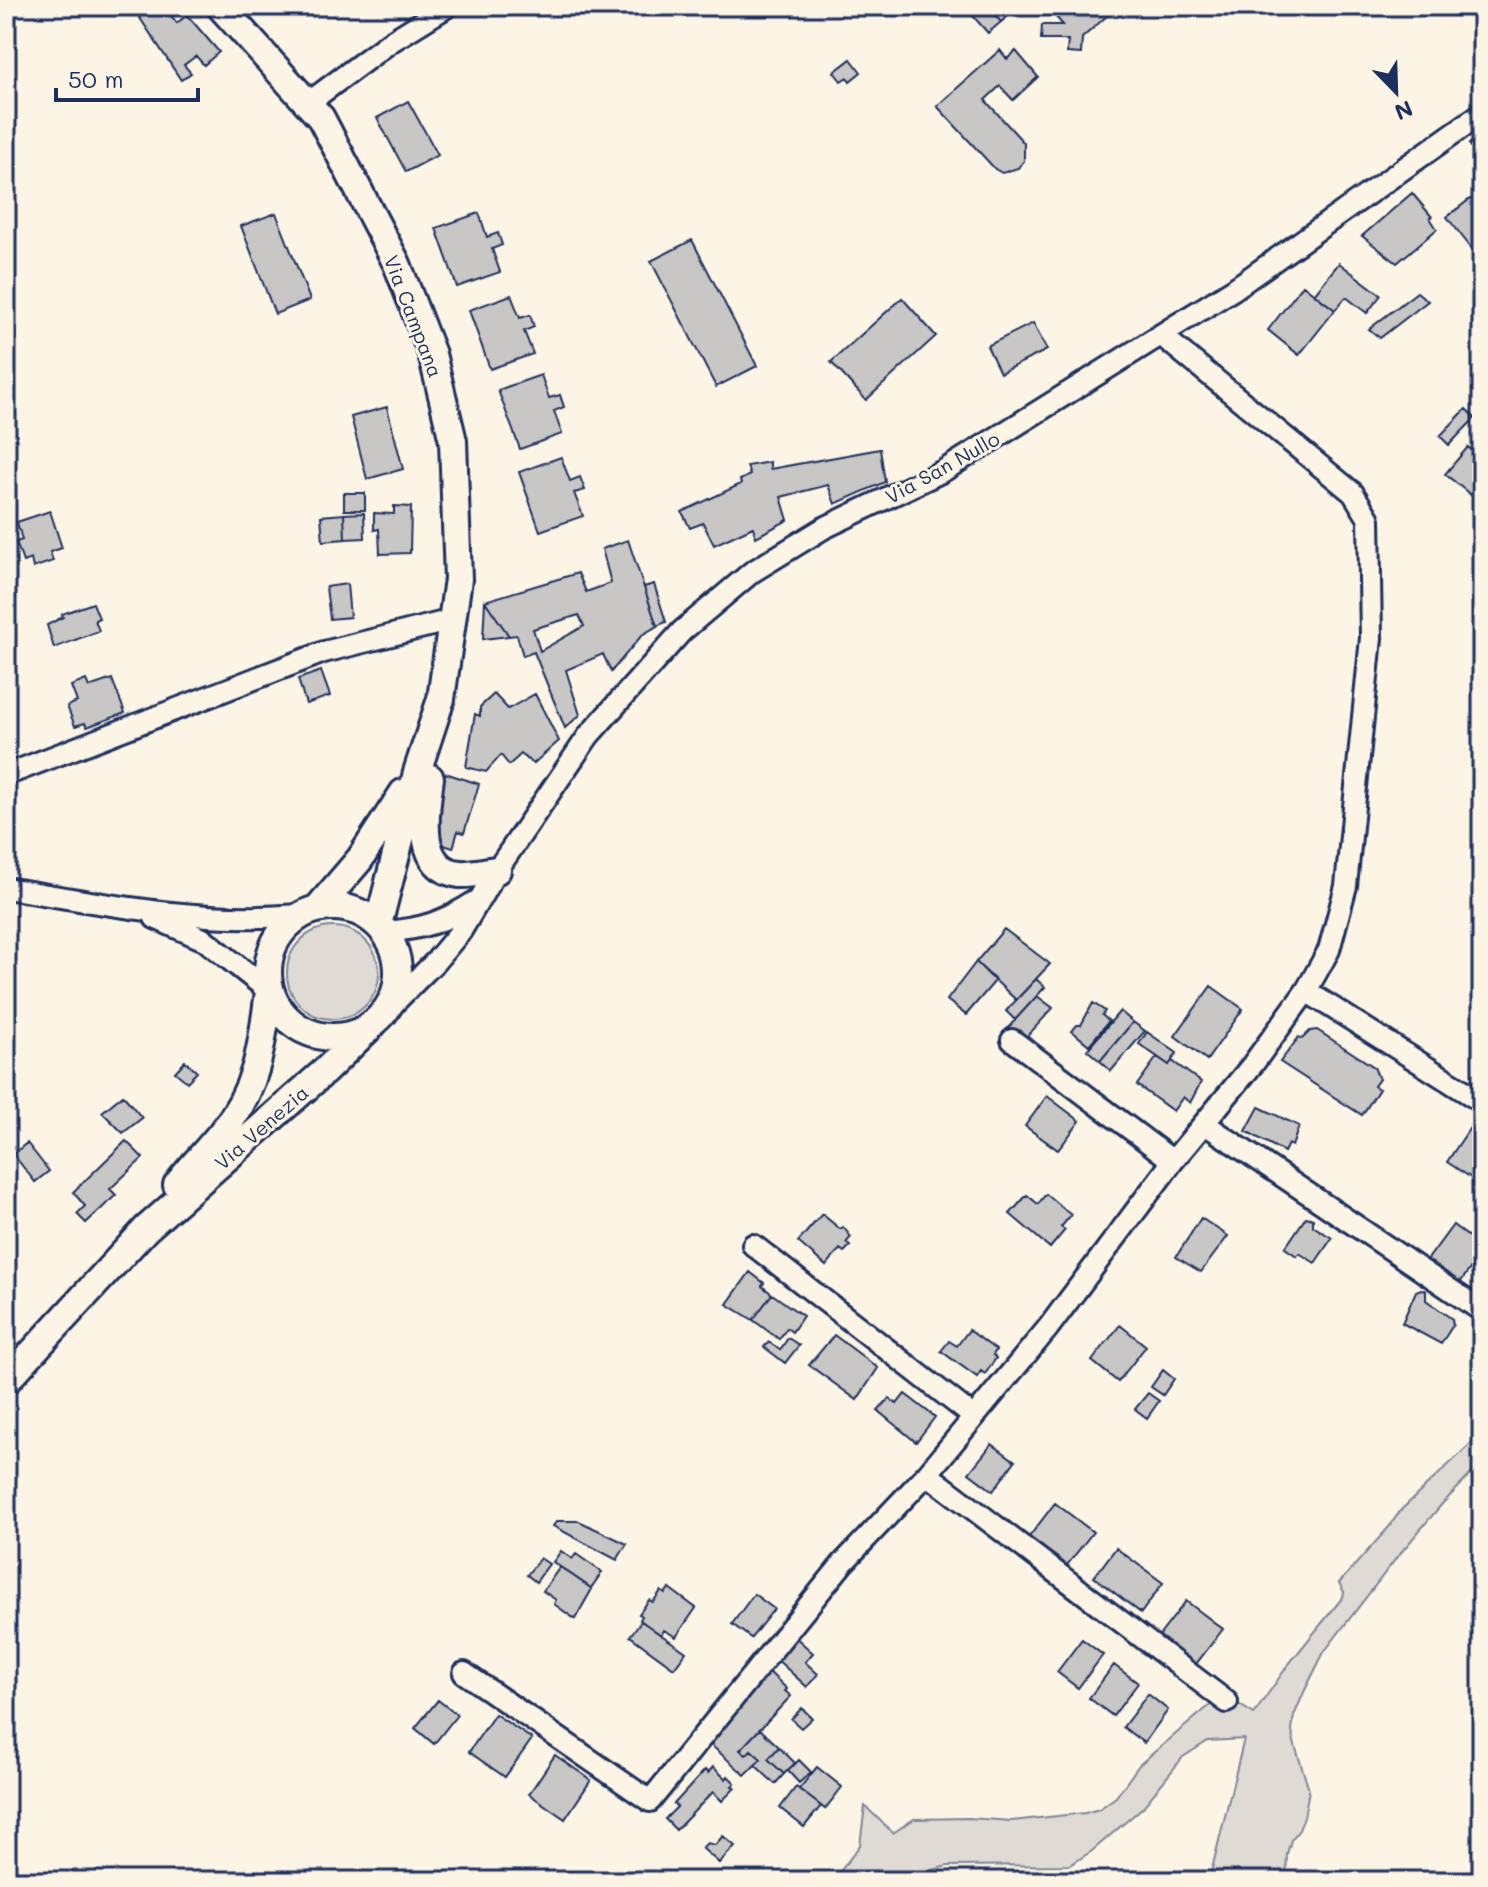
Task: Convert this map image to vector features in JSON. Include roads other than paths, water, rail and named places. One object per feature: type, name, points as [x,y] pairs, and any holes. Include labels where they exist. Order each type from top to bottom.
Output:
[{"type":"main road","name":"Via Campana","points":[[220,6],[321,118],[397,264],[432,354],[453,441],[458,579],[441,699],[418,769],[382,929]]},
{"type":"main road","points":[[441,699],[425,835],[434,862],[445,869],[459,874],[497,870]]},
{"type":"main road","name":"Via Campana","points":[[269,991],[267,969],[271,948],[283,929],[309,912],[360,859],[418,769]]},
{"type":"main road","points":[[269,991],[283,1015],[304,1032],[321,1037],[339,1037],[357,1033],[379,1018],[395,990],[398,964],[394,948],[382,929],[355,910],[336,907],[309,912]]},
{"type":"main road","name":"Via Venezia","points":[[146,1229],[187,1171],[224,1130],[243,1099],[260,1059],[269,991]]},
{"type":"main road","name":"Via Venezia","points":[[6,1381],[146,1229],[325,1071],[379,1018]]},
{"type":"street","points":[[308,103],[390,42],[448,6]]},
{"type":"street","name":"Via San Nullo","points":[[379,1018],[461,931],[497,870],[589,735],[682,631],[752,572],[824,528],[943,471],[1161,335],[1234,289],[1482,113]]},
{"type":"street","points":[[464,1673],[650,1801],[843,1563],[927,1474],[1048,1328],[1306,991],[1329,950],[1346,886],[1371,638],[1369,519],[1353,493],[1161,335]]},
{"type":"street","points":[[6,775],[324,652],[452,620]]},
{"type":"street","points":[[6,888],[137,910],[225,918],[309,912]]},
{"type":"street","name":"Via San Nullo","points":[[382,929],[420,930],[455,915],[478,900]]},
{"type":"street","points":[[137,910],[205,940],[269,991]]},
{"type":"street","points":[[1306,991],[1482,1102]]},
{"type":"street","points":[[1012,1040],[1173,1161]]},
{"type":"street","points":[[1205,1124],[1482,1311]]},
{"type":"street","points":[[753,1245],[974,1417]]},
{"type":"street","points":[[927,1474],[1227,1702]]}]
